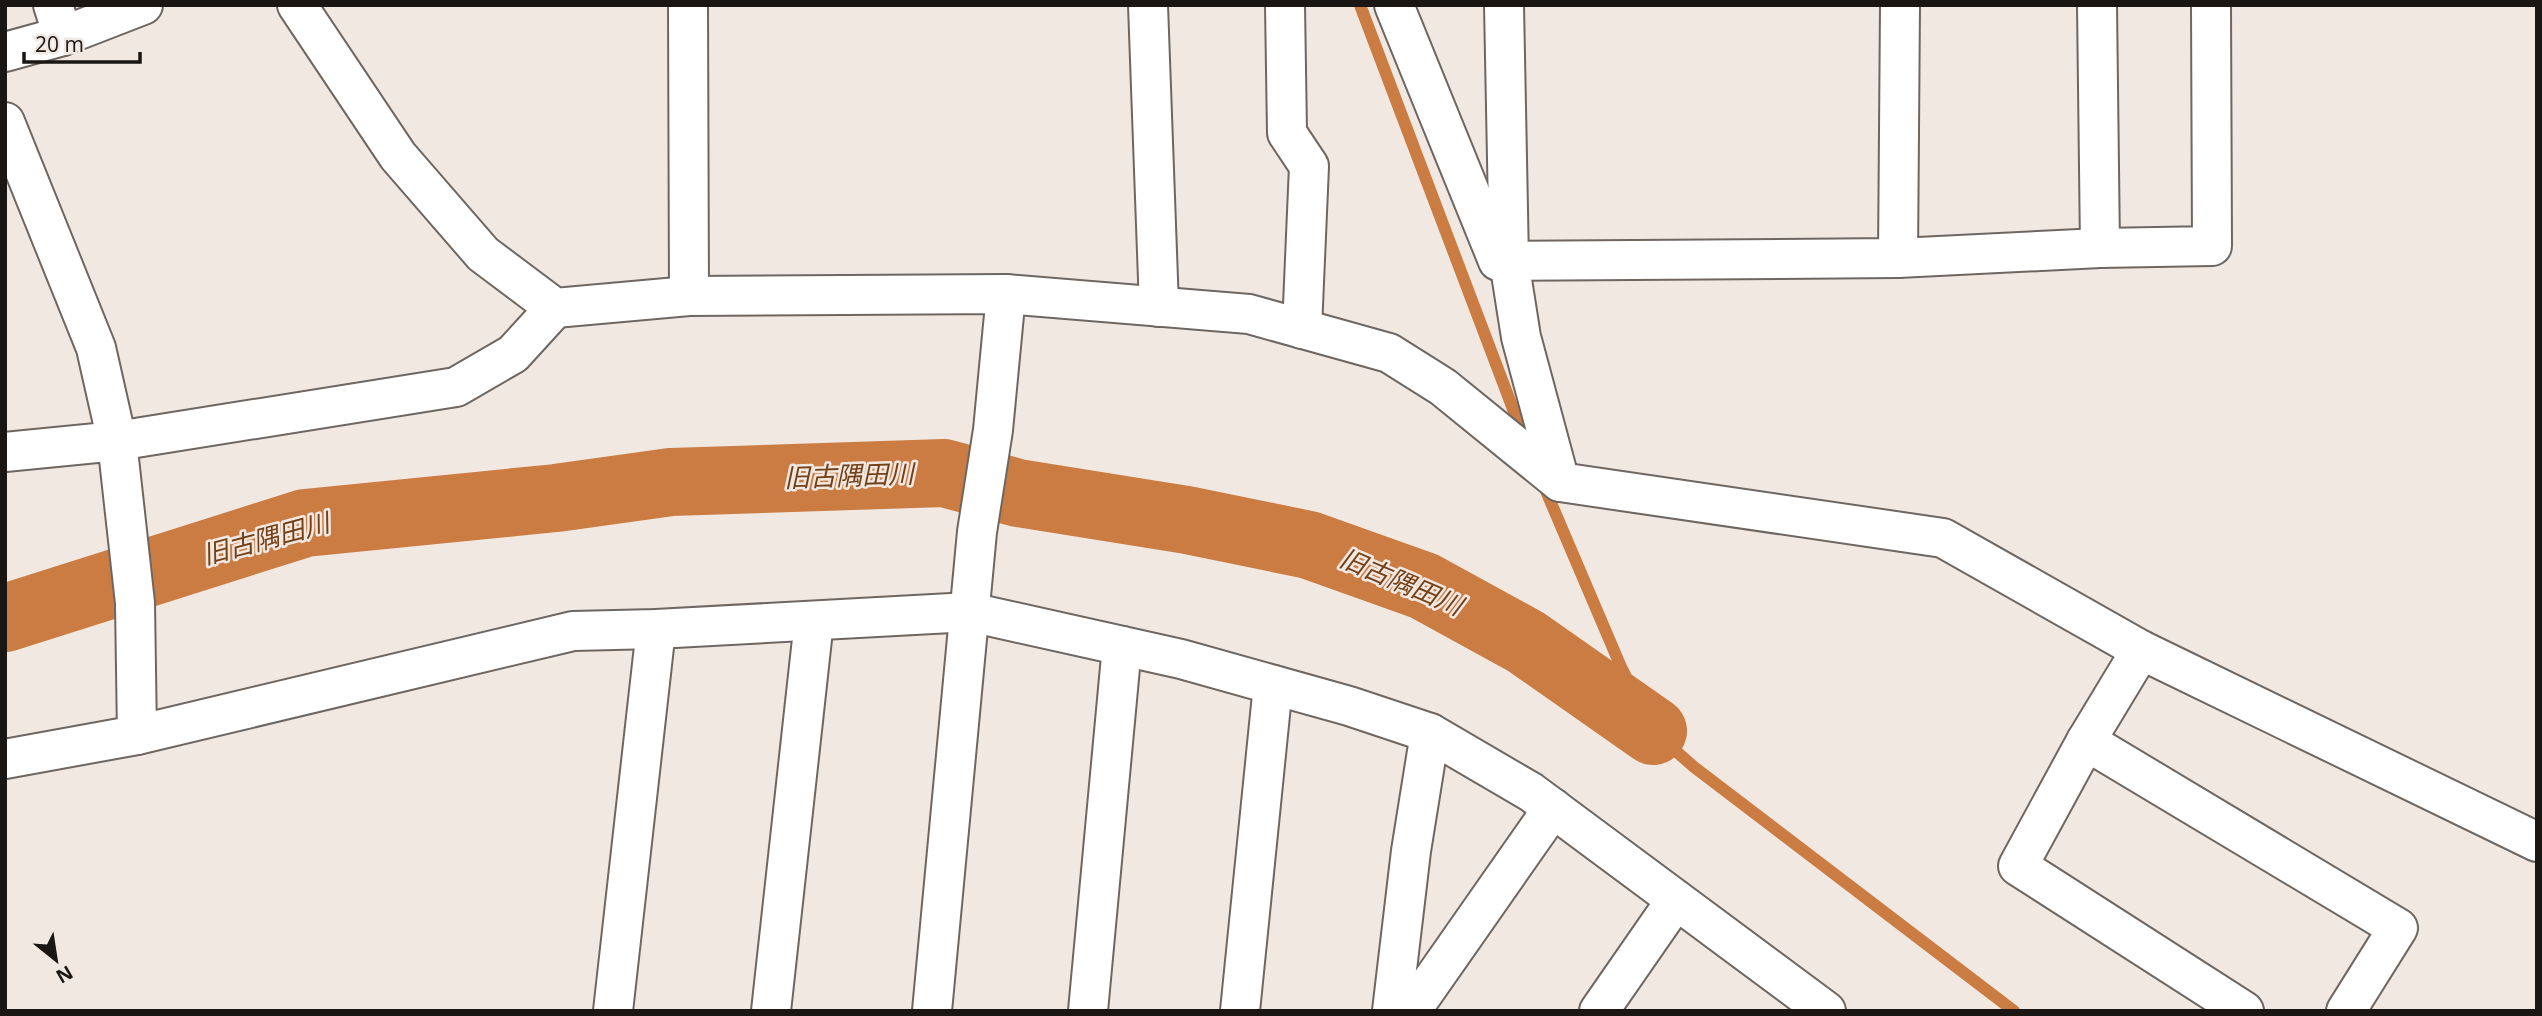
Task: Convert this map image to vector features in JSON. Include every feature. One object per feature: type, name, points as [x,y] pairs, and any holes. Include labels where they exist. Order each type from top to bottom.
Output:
[{"type":"street","points":[[5,52],[58,20],[143,5]]},
{"type":"street","points":[[297,5],[398,156],[483,254],[555,308],[689,296],[1006,293],[1249,314],[1388,353],[1443,387],[1560,482],[1943,538],[2141,650],[2537,842]]},
{"type":"street","points":[[688,5],[689,296]]},
{"type":"street","points":[[1148,5],[1159,307]]},
{"type":"street","points":[[1285,5],[1287,133],[1309,166],[1302,329]]},
{"type":"street","points":[[1394,5],[1498,261],[1898,258],[2100,248],[2212,246],[2211,5]]},
{"type":"street","points":[[1504,5],[1509,261],[1521,337],[1560,482]]},
{"type":"street","points":[[1898,258],[1900,5]]},
{"type":"street","points":[[2097,5],[2100,248]]},
{"type":"street","points":[[5,122],[96,348],[117,441],[135,603],[137,736]]},
{"type":"street","points":[[933,1011],[977,532],[993,430],[1006,293]]},
{"type":"street","points":[[5,452],[117,441],[456,387],[513,354],[555,308]]},
{"type":"street","points":[[5,759],[137,736],[573,631],[970,612],[1181,659],[1430,733],[1531,792],[1553,808],[1676,900],[1802,1004]]},
{"type":"street","points":[[771,1011],[814,621]]},
{"type":"street","points":[[613,1011],[656,629]]},
{"type":"street","points":[[1088,1011],[1122,646]]},
{"type":"street","points":[[2141,650],[2085,741],[2018,866],[2244,1011]]},
{"type":"street","points":[[1240,1011],[1273,685]]},
{"type":"street","points":[[1392,1011],[1411,850],[1430,733]]},
{"type":"street","points":[[2085,741],[2398,928],[2346,1011]]},
{"type":"street","points":[[1411,1011],[1553,808]]},
{"type":"street","points":[[1599,1011],[1676,900]]},
{"type":"waterway","points":[[1360,5],[1524,438]]},
{"type":"waterway","name":"旧古隅田川","points":[[5,618],[305,523],[556,498],[671,482],[944,473],[1018,493],[1187,520],[1309,545],[1424,586],[1526,642],[1653,731]]},
{"type":"waterway","points":[[1543,484],[1621,667],[1653,731],[1694,767],[2014,1011]]}]
